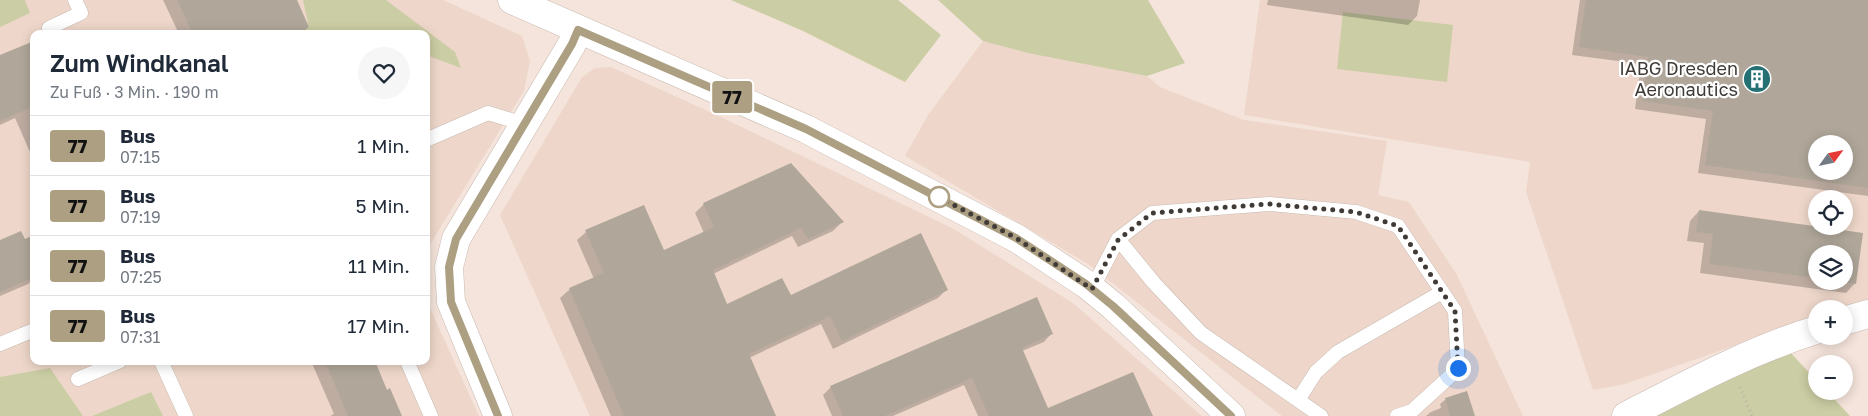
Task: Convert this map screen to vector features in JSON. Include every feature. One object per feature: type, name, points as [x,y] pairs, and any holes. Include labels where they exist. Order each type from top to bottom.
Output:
[{"type":"street","points":[[512,0],[806,129],[1016,238],[1092,289],[1113,306],[1231,416]]},
{"type":"street","points":[[498,416],[451,302],[449,267],[456,239],[572,44],[578,30]]},
{"type":"street","points":[[1853,319],[1868,314]]},
{"type":"street","points":[[1626,416],[1729,363],[1783,340],[1808,332]]},
{"type":"lane","points":[[50,30],[49,28],[81,14],[75,0]]},
{"type":"lane","points":[[430,138],[488,113],[524,124]]},
{"type":"lane","points":[[1092,289],[1118,240],[1152,213],[1269,204],[1356,212],[1398,226],[1455,311],[1458,368],[1412,411],[1397,416]]},
{"type":"lane","points":[[1118,240],[1154,283],[1202,333],[1321,416]]},
{"type":"lane","points":[[1298,400],[1316,372],[1338,352],[1442,292]]},
{"type":"lane","points":[[0,344],[30,332]]},
{"type":"lane","points":[[78,379],[111,365]]},
{"type":"lane","points":[[163,365],[186,416]]},
{"type":"lane","points":[[409,365],[432,416]]},
{"type":"shaded area","points":[[0,0],[443,0],[522,36],[530,61],[524,91],[430,244],[430,30],[30,30],[30,365],[430,365],[430,308],[479,416],[0,416]]},
{"type":"shaded area","points":[[1260,0],[1868,0],[1868,300],[1853,305],[1853,300],[1808,300],[1808,320],[1625,384],[1593,390],[1526,192],[1530,162],[1244,115]]},
{"type":"shaded area","points":[[983,41],[1147,76],[1160,87],[1244,120],[1387,141],[1378,195],[1409,202],[1457,275],[1523,416],[1282,416],[1088,264],[905,156],[928,115]]},
{"type":"shaded area","points":[[611,67],[723,118],[952,228],[1073,303],[1202,416],[590,416],[500,215],[582,77],[595,68]]},
{"type":"green space","points":[[0,0],[25,0],[30,13],[0,27]]},
{"type":"green space","points":[[303,0],[386,0],[426,30],[303,30],[309,27]]},
{"type":"green space","points":[[731,0],[898,0],[941,35],[905,82],[803,31]]},
{"type":"green space","points":[[938,0],[1148,0],[1185,63],[1147,76],[1028,53],[983,41]]},
{"type":"green space","points":[[1343,12],[1453,25],[1447,82],[1337,69]]},
{"type":"green space","points":[[430,33],[455,52],[461,68],[430,56]]},
{"type":"green space","points":[[1789,351],[1808,371],[1808,400],[1835,400],[1850,416],[1651,416]]},
{"type":"green space","points":[[50,368],[83,416],[0,416],[0,377]]},
{"type":"green space","points":[[151,392],[163,416],[92,416]]},
{"type":"building","points":[[177,0],[297,0],[309,27],[303,30],[191,30]]},
{"type":"building","name":"IABG Dresden Aeronautics","points":[[1586,0],[1868,0],[1868,188],[1811,180],[1853,180],[1853,135],[1808,135],[1808,180],[1705,165],[1713,111],[1642,101],[1648,57],[1579,47]]},
{"type":"building","points":[[30,43],[30,108],[0,121],[0,55]]},
{"type":"building","points":[[791,163],[844,222],[808,239],[801,228],[713,270],[727,304],[782,278],[791,295],[921,233],[948,290],[842,341],[830,316],[749,354],[776,416],[624,416],[569,288],[604,273],[585,230],[644,205],[664,250],[714,227],[703,203]]},
{"type":"building","points":[[1699,210],[1808,225],[1808,235],[1853,235],[1853,232],[1863,233],[1856,284],[1853,283],[1853,245],[1808,245],[1808,277],[1709,264],[1713,234],[1696,232]]},
{"type":"building","points":[[21,231],[25,239],[30,237],[30,279],[0,292],[0,240]]},
{"type":"building","points":[[1037,297],[1053,334],[1022,348],[1048,408],[1133,372],[1153,416],[989,416],[972,378],[885,416],[843,416],[830,386]]},
{"type":"building","points":[[327,365],[377,365],[387,390],[390,388],[402,416],[348,416]]},
{"type":"building","points":[[1467,391],[1475,416],[1450,416],[1445,398]]},
{"type":"bus line","name":"77","points":[[498,416],[451,302],[449,267],[456,239],[572,44],[578,30],[806,129],[1016,238],[1086,284],[1113,306],[1231,416]]},
{"type":"place","name":"IABG Dresden Aeronautics","points":[[1757,79]]},
{"type":"route","points":[[939,197],[1016,238],[1092,289],[1118,240],[1152,213],[1269,204],[1356,212],[1398,226],[1455,311],[1458,368]]}]
